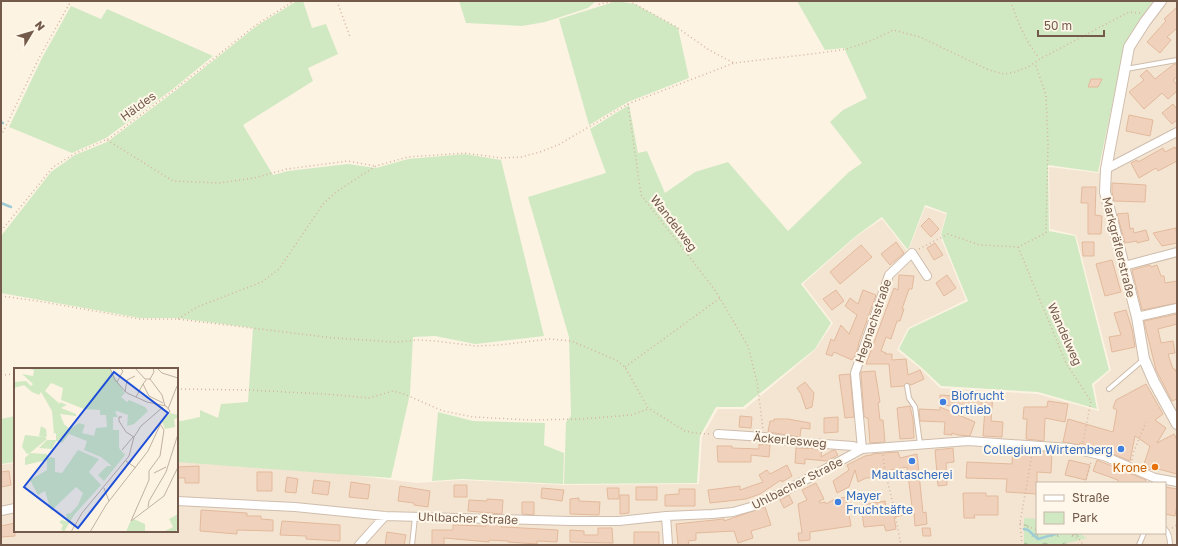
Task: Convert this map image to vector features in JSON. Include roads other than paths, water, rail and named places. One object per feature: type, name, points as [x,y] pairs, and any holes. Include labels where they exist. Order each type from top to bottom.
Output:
[{"type":"street","name":"Markgräflerstraße","points":[[1161,1],[1129,47],[1106,169],[1105,192],[1137,317],[1144,359],[1154,382],[1177,424]]},
{"type":"street","points":[[1106,169],[1177,132]]},
{"type":"street","points":[[1124,266],[1177,252]]},
{"type":"street","name":"Hegnachstraße","points":[[862,449],[855,373],[888,274],[912,253],[927,276]]},
{"type":"street","points":[[1137,317],[1177,308]]},
{"type":"street","name":"Äckerlesweg","points":[[718,434],[764,436],[796,442],[853,446],[862,449]]},
{"type":"street","name":"Uhlbacher Straße","points":[[178,501],[294,507],[385,516],[570,521],[619,520],[733,512],[754,506],[785,492],[862,449],[968,441],[1034,445],[1081,450],[1104,456],[1155,478],[1177,482]]},
{"type":"street","points":[[1,511],[14,508]]},
{"type":"street","points":[[359,545],[385,516]]},
{"type":"street","points":[[666,516],[668,545]]},
{"type":"lane","points":[[1125,69],[1177,60]]},
{"type":"lane","points":[[1109,389],[1144,359]]},
{"type":"lane","points":[[907,386],[909,398],[915,408],[920,445]]},
{"type":"lane","points":[[412,545],[415,517]]},
{"type":"lane","points":[[1166,530],[1170,538],[1170,545]]},
{"type":"lane","points":[[1139,545],[1144,534]]},
{"type":"waterway","points":[[1,203],[11,207]]},
{"type":"waterway","points":[[1024,529],[1028,530],[1038,539],[1056,534]]},
{"type":"place","name":"Biofrucht Ortlieb","points":[[943,402]]},
{"type":"place","name":"Collegium Wirtemberg","points":[[1121,449]]},
{"type":"place","name":"Maultascherei","points":[[912,461]]},
{"type":"place","name":"Krone","points":[[1155,467]]},
{"type":"place","name":"Mayer Fruchtsäfte","points":[[838,502]]}]
